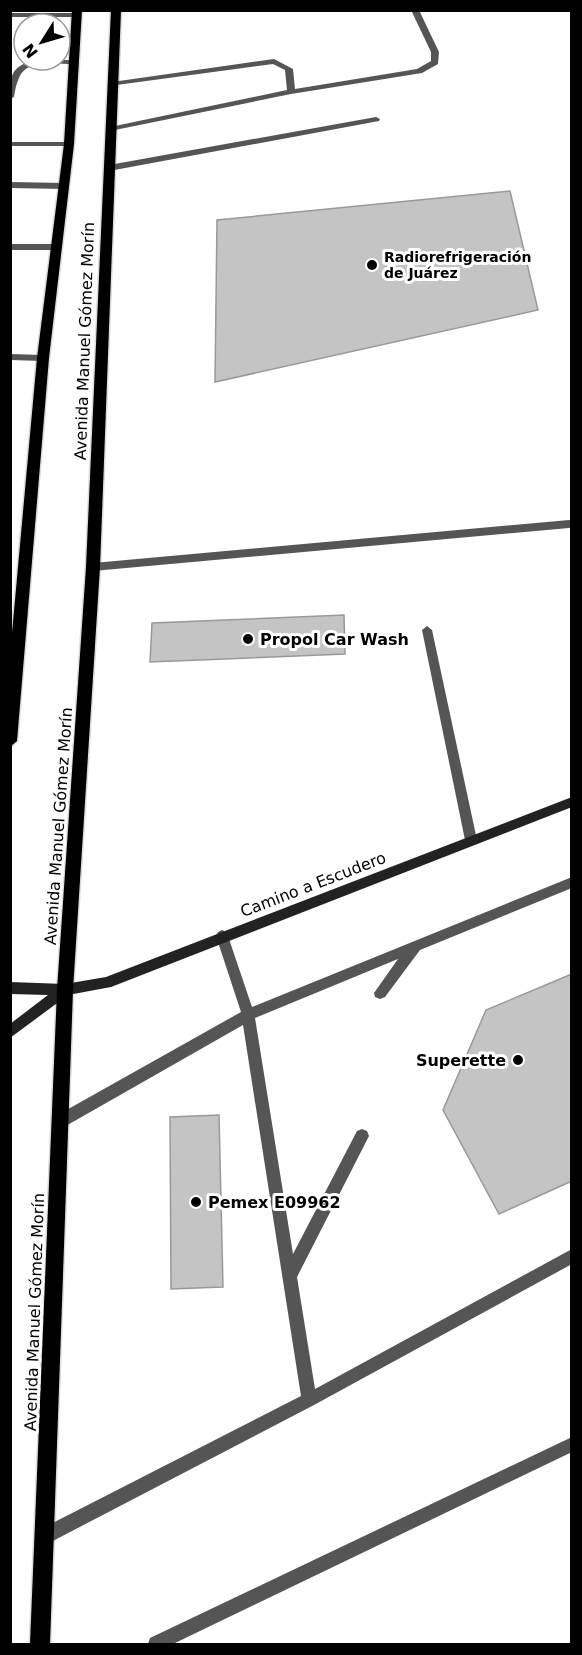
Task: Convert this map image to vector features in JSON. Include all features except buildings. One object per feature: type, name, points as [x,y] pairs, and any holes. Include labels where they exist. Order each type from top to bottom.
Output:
[{"type":"main road","name":"Avenida Manuel Gómez Morín","points":[[40,1644],[65,990],[93,567],[116,10]]},
{"type":"main road","name":"Avenida Manuel Gómez Morín","points":[[10,741],[43,358],[69,144],[77,13]]},
{"type":"street","points":[[110,129],[291,92],[418,71],[435,62],[435,52],[415,10]]},
{"type":"street","points":[[10,15],[77,13]]},
{"type":"street","points":[[112,84],[274,61],[289,69],[291,92]]},
{"type":"street","points":[[10,97],[16,74],[22,67],[32,63],[73,62]]},
{"type":"street","points":[[109,168],[376,119]]},
{"type":"street","points":[[10,144],[69,144]]},
{"type":"street","points":[[10,185],[65,186]]},
{"type":"street","points":[[10,247],[58,247]]},
{"type":"street","points":[[10,357],[43,358]]},
{"type":"street","points":[[93,567],[569,524]]},
{"type":"street","points":[[427,630],[471,840]]},
{"type":"street","name":"Camino a Escudero","points":[[10,988],[65,990],[106,984],[222,936],[572,802]]},
{"type":"street","points":[[60,1122],[248,1015],[572,882]]},
{"type":"street","points":[[222,936],[248,1015],[309,1400]]},
{"type":"street","points":[[380,993],[416,946]]},
{"type":"street","name":"Camino a Escudero","points":[[10,1032],[65,990]]},
{"type":"street","points":[[290,1275],[362,1136]]},
{"type":"street","points":[[43,1537],[309,1400],[572,1256]]},
{"type":"street","points":[[164,1642],[572,1444]]},
{"type":"place","name":"Radiorefrigeración de Juárez","points":[[372,265]]},
{"type":"place","name":"Propol Car Wash","points":[[248,639]]},
{"type":"place","name":"Superette","points":[[518,1060]]},
{"type":"place","name":"Pemex E09962","points":[[196,1202]]}]
